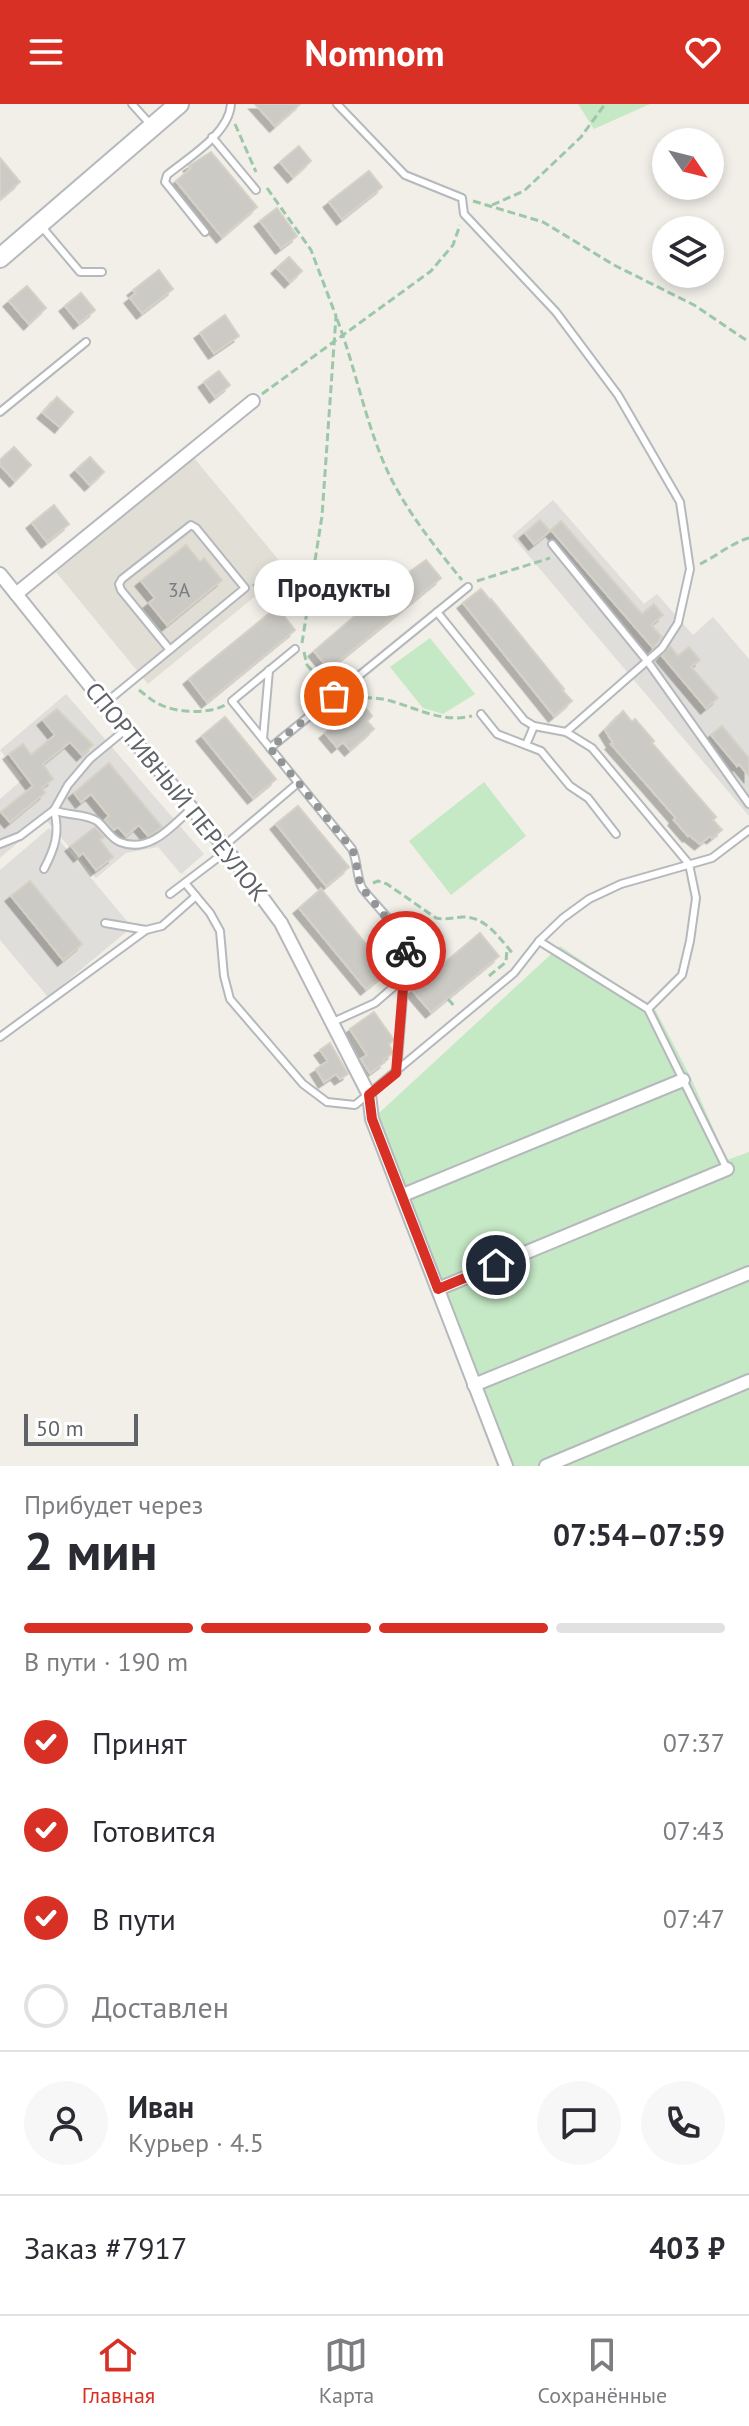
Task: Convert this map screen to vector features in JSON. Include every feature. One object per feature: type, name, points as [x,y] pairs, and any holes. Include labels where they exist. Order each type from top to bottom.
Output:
[{"type":"street","points":[[0,258],[179,104]]},
{"type":"street","points":[[16,594],[253,401]]},
{"type":"street","name":"СПОРТИВНЫЙ ПЕРЕУЛОК","points":[[0,574],[125,730],[226,848],[281,923],[369,1095],[372,1119],[506,1466]]},
{"type":"street","points":[[403,1195],[683,1080]]},
{"type":"street","points":[[438,1289],[727,1169]]},
{"type":"street","points":[[474,1385],[749,1273]]},
{"type":"street","points":[[546,1466],[749,1381]]},
{"type":"lane","points":[[132,104],[153,127]]},
{"type":"lane","points":[[205,232],[165,182],[167,175],[224,126],[231,104]]},
{"type":"lane","points":[[337,104],[405,175],[462,198],[464,214],[556,312],[618,395],[680,502],[690,569],[678,623],[662,648],[648,662],[566,732]]},
{"type":"lane","points":[[212,137],[256,190]]},
{"type":"lane","points":[[39,225],[80,272],[102,272]]},
{"type":"lane","points":[[0,412],[86,342]]},
{"type":"lane","points":[[104,704],[129,683],[170,650],[245,588],[191,525],[119,584],[170,650]]},
{"type":"lane","points":[[552,544],[648,662],[749,804]]},
{"type":"lane","points":[[270,748],[468,587]]},
{"type":"lane","points":[[437,612],[524,720],[534,726],[566,732],[592,748],[689,864],[696,898],[682,975],[648,1009]]},
{"type":"lane","points":[[298,647],[232,701],[352,849],[362,888],[406,946],[396,1073]]},
{"type":"lane","points":[[263,739],[269,670]]},
{"type":"lane","points":[[481,714],[497,734],[541,751],[570,786],[588,798],[616,834]]},
{"type":"lane","points":[[526,745],[534,726]]},
{"type":"lane","points":[[0,844],[20,836],[54,810],[68,785],[90,759],[125,730]]},
{"type":"lane","points":[[170,894],[298,783]]},
{"type":"lane","points":[[54,810],[64,815],[95,820],[119,842],[140,845],[156,840],[192,808]]},
{"type":"lane","points":[[44,869],[53,852],[59,829],[54,810]]},
{"type":"lane","points":[[185,883],[210,913],[220,931],[224,976],[230,999],[303,1084],[327,1102],[355,1105],[514,973],[539,941],[589,899],[621,884],[712,858],[749,830]]},
{"type":"lane","points":[[0,1037],[146,930],[162,926],[196,896]]},
{"type":"lane","points":[[105,923],[146,930]]},
{"type":"lane","points":[[539,941],[648,1009],[727,1169]]},
{"type":"lane","points":[[333,1022],[375,1003],[404,978]]},
{"type":"path","points":[[492,205],[524,191],[581,137],[605,104]]},
{"type":"path","points":[[234,115],[235,125],[258,175]]},
{"type":"path","points":[[266,188],[311,250],[343,334],[381,456],[402,498],[427,536],[468,587],[485,577],[561,555]]},
{"type":"path","points":[[462,198],[543,222],[614,265],[694,305],[749,342]]},
{"type":"path","points":[[253,401],[431,271],[453,245],[464,214]]},
{"type":"path","points":[[336,316],[322,516],[298,647],[307,665],[334,696],[387,699],[440,718],[457,720],[481,714]]},
{"type":"path","points":[[690,569],[749,538]]},
{"type":"path","points":[[245,588],[253,586],[281,563]]},
{"type":"path","points":[[129,683],[161,706],[185,711],[217,710],[232,701]]},
{"type":"path","points":[[362,888],[378,881],[436,918],[479,920],[493,930],[521,964]]},
{"type":"path","points":[[489,976],[506,962],[507,947]]},
{"type":"shaded area","points":[[194,458],[287,570],[148,684],[56,572]]},
{"type":"shaded area","points":[[553,500],[644,604],[657,594],[693,635],[713,617],[749,659],[749,816],[512,536]]},
{"type":"shaded area","points":[[66,694],[204,854],[181,874],[158,847],[126,853],[96,878],[45,819],[0,858],[0,799],[23,779],[0,750]]},
{"type":"shaded area","points":[[49,828],[132,927],[48,997],[0,940],[0,870]]},
{"type":"green space","points":[[578,104],[650,104],[594,129]]},
{"type":"green space","points":[[430,638],[475,694],[443,714],[423,708],[390,667]]},
{"type":"green space","points":[[484,782],[526,836],[451,895],[409,841]]},
{"type":"green space","points":[[560,946],[656,1011],[691,1078],[727,1160],[749,1152],[749,1466],[497,1466],[397,1196],[366,1125]]},
{"type":"building","points":[[255,104],[300,104],[275,126]]},
{"type":"building","points":[[299,146],[311,161],[293,177],[280,162]]},
{"type":"building","points":[[211,152],[257,207],[222,237],[176,181],[191,168],[189,166]]},
{"type":"building","points":[[0,158],[20,182],[0,199]]},
{"type":"building","points":[[369,171],[382,187],[342,219],[329,202]]},
{"type":"building","points":[[277,208],[297,236],[281,248],[260,221]]},
{"type":"building","points":[[289,257],[302,271],[290,282],[277,268]]},
{"type":"building","points":[[159,270],[173,289],[142,313],[130,298],[136,293],[133,290]]},
{"type":"building","points":[[27,286],[46,308],[29,324],[9,301]]},
{"type":"building","points":[[81,293],[95,310],[79,323],[65,306]]},
{"type":"building","points":[[225,315],[239,336],[214,353],[200,333]]},
{"type":"building","points":[[219,371],[230,385],[215,397],[204,382]]},
{"type":"building","points":[[57,397],[73,412],[60,427],[43,413]]},
{"type":"building","points":[[14,447],[31,465],[15,481],[0,465],[0,460]]},
{"type":"building","points":[[90,457],[104,472],[90,485],[76,470]]},
{"type":"building","points":[[54,505],[69,524],[47,542],[32,523]]},
{"type":"building","points":[[540,520],[550,531],[534,544],[525,533]]},
{"type":"building","points":[[561,521],[642,614],[654,604],[663,615],[651,625],[662,637],[653,648],[551,530]]},
{"type":"building","points":[[186,545],[200,562],[204,558],[222,580],[167,625],[149,603],[155,598],[141,581]]},
{"type":"building","points":[[426,560],[441,578],[329,669],[314,651],[391,585]]},
{"type":"building","points":[[481,589],[572,701],[554,716],[463,603]]},
{"type":"building","points":[[277,607],[295,630],[207,702],[189,679]]},
{"type":"building","points":[[670,646],[678,656],[689,647],[700,660],[691,667],[718,698],[706,708],[662,656]]},
{"type":"building","points":[[361,703],[372,716],[367,721],[374,729],[350,750],[343,742],[337,747],[325,733]]},
{"type":"building","points":[[57,709],[93,745],[82,755],[70,742],[43,764],[53,779],[42,788],[45,793],[10,822],[1,812],[33,786],[9,754],[23,744],[31,755],[55,735],[43,720]]},
{"type":"building","points":[[623,711],[632,722],[635,719],[716,817],[713,820],[722,830],[712,838],[710,836],[700,844],[688,836],[611,744],[605,730]]},
{"type":"building","points":[[225,717],[276,779],[253,798],[202,736]]},
{"type":"building","points":[[722,726],[749,758],[749,776],[711,735]]},
{"type":"building","points":[[109,763],[162,827],[148,836],[139,825],[126,836],[118,827],[114,830],[105,820],[109,816],[91,794],[81,802],[74,793]]},
{"type":"building","points":[[298,806],[349,867],[326,886],[276,824]]},
{"type":"building","points":[[95,827],[104,837],[100,840],[113,857],[96,870],[83,853],[79,856],[71,846]]},
{"type":"building","points":[[30,881],[82,944],[63,960],[11,896]]},
{"type":"building","points":[[321,889],[388,971],[366,989],[299,908]]},
{"type":"building","points":[[480,933],[499,956],[431,1012],[412,990]]},
{"type":"building","points":[[374,1012],[394,1040],[389,1044],[393,1053],[370,1073],[361,1059],[367,1055],[350,1029]]},
{"type":"building","points":[[330,1043],[348,1074],[340,1079],[336,1074],[324,1082],[316,1069],[328,1061],[320,1050]]},
{"type":"way so far","points":[[334,696],[270,748],[352,849],[362,888],[401,936],[406,951]]},
{"type":"place","name":"Продукты","points":[[334,696]]},
{"type":"route","points":[[406,951],[396,1073],[369,1095],[372,1119],[438,1289],[496,1265]]}]
